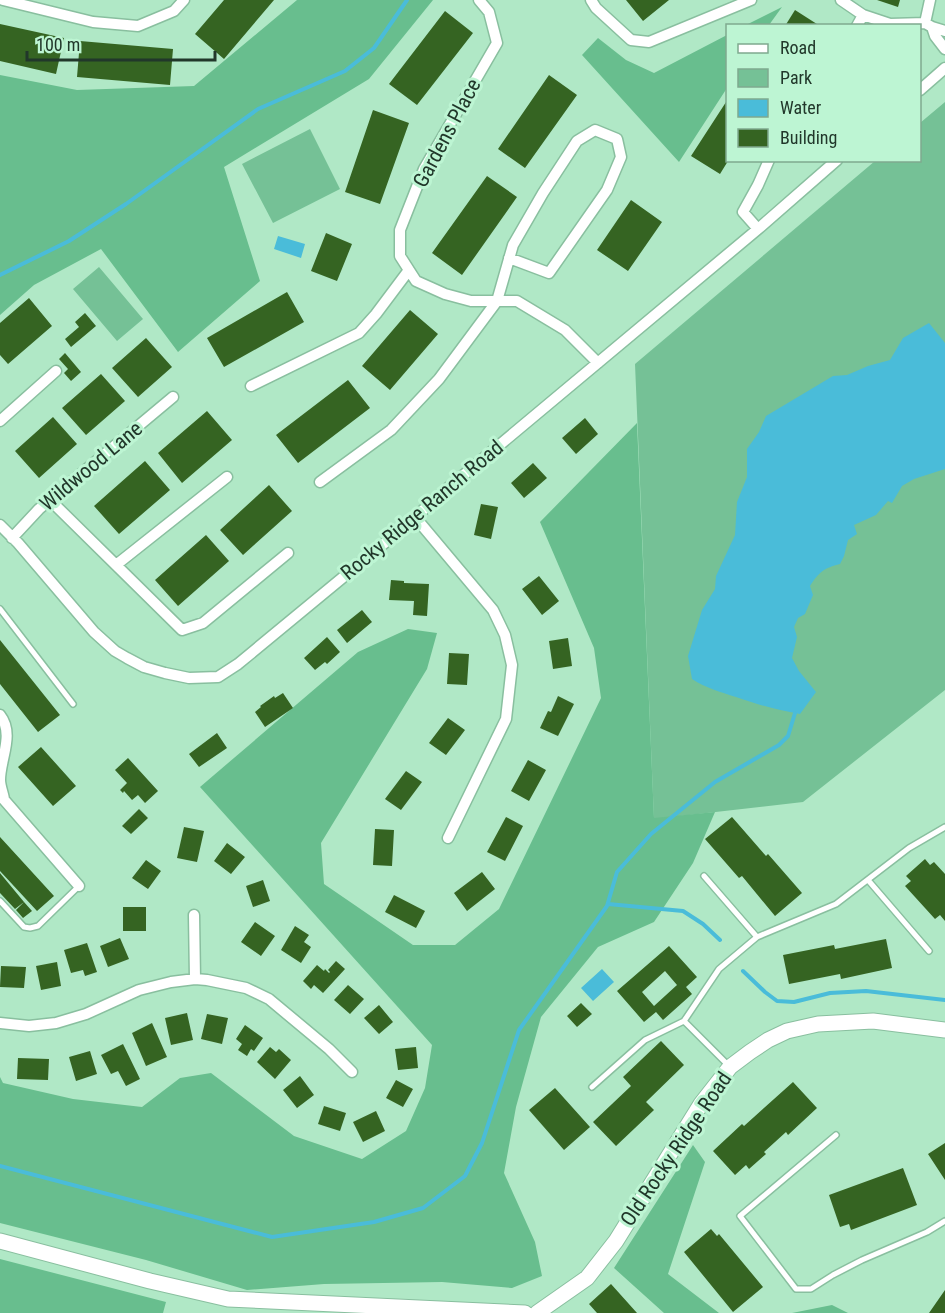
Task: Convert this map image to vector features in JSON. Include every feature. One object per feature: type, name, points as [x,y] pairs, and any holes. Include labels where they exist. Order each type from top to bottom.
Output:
[{"type":"street","points":[[3,0],[93,22],[138,26],[174,10],[184,0]]},
{"type":"street","name":"Gardens Place","points":[[409,270],[400,256],[400,230],[424,169],[497,43],[489,12],[478,0]]},
{"type":"street","points":[[591,0],[596,8],[631,40],[649,42],[751,0]]},
{"type":"street","points":[[840,0],[863,15],[890,24]]},
{"type":"street","points":[[930,0],[928,25],[945,48]]},
{"type":"street","points":[[858,24],[863,15]]},
{"type":"street","points":[[921,25],[945,31]]},
{"type":"street","points":[[921,89],[945,68]]},
{"type":"street","points":[[320,483],[391,430],[439,379],[497,301],[509,258],[513,245],[577,141],[595,130],[617,139],[621,157],[607,190],[549,273],[509,258]]},
{"type":"street","points":[[758,229],[743,212],[768,162]]},
{"type":"street","name":"Rocky Ridge Ranch Road","points":[[0,525],[94,632],[115,651],[144,667],[165,673],[189,678],[218,677],[238,664],[415,517],[835,162]]},
{"type":"street","points":[[251,386],[358,333],[376,314],[409,270],[416,281],[445,294],[471,301],[517,301],[565,330],[598,363]]},
{"type":"street","points":[[0,421],[56,371]]},
{"type":"street","name":"Wildwood Lane","points":[[12,538],[39,509],[173,397]]},
{"type":"street","points":[[116,565],[227,477]]},
{"type":"street","points":[[50,500],[182,630],[203,623],[288,553]]},
{"type":"street","points":[[415,517],[493,610],[505,635],[512,665],[506,719],[448,838]]},
{"type":"street","points":[[0,716],[6,724],[6,742],[0,780],[2,797],[79,886]]},
{"type":"street","points":[[194,915],[195,979]]},
{"type":"street","points":[[0,1023],[29,1026],[56,1023],[86,1014],[139,990],[195,979],[246,988],[269,999],[329,1049],[352,1072]]},
{"type":"street","name":"Old Rocky Ridge Road","points":[[537,1313],[587,1278],[616,1241],[701,1104],[730,1067],[768,1040],[787,1031],[818,1024],[873,1021],[945,1030]]},
{"type":"street","points":[[0,1241],[228,1299],[525,1313]]},
{"type":"lane","points":[[0,609],[73,704]]},
{"type":"lane","points":[[592,1087],[645,1040],[684,1021],[719,969],[757,937],[836,904],[909,848],[945,827]]},
{"type":"lane","points":[[705,876],[757,937]]},
{"type":"lane","points":[[868,880],[929,951]]},
{"type":"lane","points":[[0,901],[24,927],[30,928],[38,926],[79,886]]},
{"type":"lane","points":[[684,1021],[730,1067]]},
{"type":"lane","points":[[836,1135],[740,1216],[796,1289],[811,1289],[862,1260],[927,1232],[945,1221]]},
{"type":"green space","points":[[297,0],[433,0],[369,79],[224,167],[260,281],[178,352],[101,249],[34,285],[0,315],[0,75],[77,90],[194,86]]},
{"type":"green space","points":[[782,7],[770,24],[748,24]]},
{"type":"green space","points":[[726,36],[726,90],[679,162],[582,55],[598,38],[626,60],[654,73]]},
{"type":"green space","points":[[945,102],[945,690],[803,802],[654,819],[635,364],[874,162],[921,162],[921,122]]},
{"type":"green space","points":[[310,129],[340,189],[273,223],[242,164]]},
{"type":"green space","points":[[99,267],[143,319],[117,341],[73,289]]},
{"type":"green space","points":[[637,423],[654,818],[715,812],[693,863],[654,922],[598,947],[541,1017],[516,1107],[504,1173],[535,1242],[542,1276],[512,1288],[442,1282],[324,1284],[247,1290],[146,1260],[0,1223],[0,1077],[3,1083],[73,1099],[142,1107],[180,1078],[211,1073],[294,1136],[362,1159],[406,1131],[425,1088],[432,1045],[200,787],[358,652],[408,629],[437,633],[427,669],[321,843],[324,884],[413,945],[455,945],[499,909],[601,698],[594,648],[540,522]]},
{"type":"green space","points":[[693,1145],[705,1162],[668,1274],[719,1313],[664,1313],[614,1268]]},
{"type":"green space","points":[[0,1259],[166,1302],[163,1313],[0,1313]]},
{"type":"green space","points":[[832,1305],[848,1313],[792,1313]]},
{"type":"water","points":[[278,236],[305,244],[301,258],[274,249]]},
{"type":"water","points":[[929,323],[945,343],[945,469],[914,479],[902,486],[892,503],[888,501],[876,515],[854,525],[857,534],[848,540],[840,564],[822,571],[810,586],[813,595],[805,614],[798,618],[794,627],[797,637],[792,658],[816,692],[800,714],[713,690],[692,679],[688,656],[702,610],[715,589],[716,576],[735,535],[737,502],[747,477],[747,449],[759,432],[766,416],[833,376],[847,375],[890,360],[903,338]]},
{"type":"water","points":[[602,969],[614,982],[593,1001],[581,988]]},
{"type":"building","points":[[224,0],[274,0],[224,59],[195,34]]},
{"type":"building","points":[[626,0],[669,0],[643,21]]},
{"type":"building","points":[[877,0],[900,0],[898,7]]},
{"type":"building","points":[[795,10],[817,24],[786,24]]},
{"type":"building","points":[[445,11],[473,33],[417,105],[389,84]]},
{"type":"building","points":[[0,24],[64,38],[56,74],[0,61]]},
{"type":"building","points":[[80,41],[173,49],[170,85],[77,77]]},
{"type":"building","points":[[549,75],[577,95],[525,168],[498,149]]},
{"type":"building","points":[[726,102],[727,162],[720,174],[691,156]]},
{"type":"building","points":[[373,110],[409,123],[380,204],[345,192]]},
{"type":"building","points":[[487,176],[517,197],[462,275],[432,253]]},
{"type":"building","points":[[631,200],[662,222],[628,271],[597,250]]},
{"type":"building","points":[[326,233],[352,244],[337,281],[311,271]]},
{"type":"building","points":[[287,292],[304,322],[224,367],[207,338]]},
{"type":"building","points":[[29,298],[52,326],[8,364],[0,355],[0,323]]},
{"type":"building","points":[[410,310],[438,334],[390,390],[362,366]]},
{"type":"building","points":[[85,313],[96,326],[71,347],[65,339],[79,327],[75,322]]},
{"type":"building","points":[[146,338],[172,367],[138,397],[112,368]]},
{"type":"building","points":[[65,353],[81,372],[71,381],[64,373],[68,369],[59,359]]},
{"type":"building","points":[[101,374],[125,401],[86,435],[62,408]]},
{"type":"building","points":[[348,380],[370,408],[298,463],[276,435]]},
{"type":"building","points":[[207,411],[232,440],[182,483],[158,453]]},
{"type":"building","points":[[53,417],[77,444],[39,478],[15,451]]},
{"type":"building","points":[[585,418],[598,434],[576,454],[562,438]]},
{"type":"building","points":[[145,461],[170,490],[119,534],[94,506]]},
{"type":"building","points":[[533,463],[547,478],[524,498],[511,483]]},
{"type":"building","points":[[269,485],[292,511],[243,555],[220,530]]},
{"type":"building","points":[[481,504],[498,507],[491,539],[474,535]]},
{"type":"building","points":[[206,535],[229,561],[178,606],[155,580]]},
{"type":"building","points":[[539,576],[559,601],[542,615],[522,589]]},
{"type":"building","points":[[391,580],[429,584],[427,616],[413,615],[414,601],[389,600]]},
{"type":"building","points":[[362,610],[372,622],[347,643],[337,630]]},
{"type":"building","points":[[327,637],[340,652],[327,664],[325,662],[315,670],[304,658]]},
{"type":"building","points":[[568,638],[572,666],[553,669],[549,641]]},
{"type":"building","points":[[0,640],[60,715],[38,732],[0,684]]},
{"type":"building","points":[[449,653],[469,654],[467,685],[447,684]]},
{"type":"building","points":[[283,693],[293,708],[265,727],[255,712],[274,696],[275,698]]},
{"type":"building","points":[[558,696],[574,704],[558,736],[540,728]]},
{"type":"building","points":[[448,718],[465,730],[446,755],[429,743]]},
{"type":"building","points":[[217,733],[227,748],[199,767],[189,754]]},
{"type":"building","points":[[41,747],[76,786],[53,806],[18,767]]},
{"type":"building","points":[[128,758],[158,791],[145,803],[138,795],[132,800],[120,790],[127,783],[115,770]]},
{"type":"building","points":[[528,760],[546,770],[529,801],[511,791]]},
{"type":"building","points":[[406,771],[422,782],[401,810],[385,799]]},
{"type":"building","points":[[139,809],[148,818],[131,834],[122,826]]},
{"type":"building","points":[[506,817],[523,826],[505,861],[487,852]]},
{"type":"building","points":[[732,817],[802,893],[775,916],[742,876],[739,878],[705,839]]},
{"type":"building","points":[[184,827],[204,831],[197,862],[177,858]]},
{"type":"building","points":[[375,829],[394,830],[392,866],[373,865]]},
{"type":"building","points":[[0,837],[54,896],[37,911],[0,871]]},
{"type":"building","points":[[227,843],[245,857],[231,874],[214,861]]},
{"type":"building","points":[[925,859],[930,865],[934,862],[945,874],[945,921],[940,915],[935,919],[905,886],[911,881],[906,876]]},
{"type":"building","points":[[146,860],[161,871],[148,889],[132,878]]},
{"type":"building","points":[[482,872],[495,889],[467,911],[454,893]]},
{"type":"building","points":[[0,873],[24,902],[15,909],[0,893]]},
{"type":"building","points":[[263,880],[270,901],[253,907],[246,886]]},
{"type":"building","points":[[394,895],[425,911],[416,928],[385,912]]},
{"type":"building","points":[[24,902],[32,911],[23,918],[16,910]]},
{"type":"building","points":[[123,907],[146,907],[146,931],[123,931]]},
{"type":"building","points":[[255,922],[275,936],[261,956],[241,942]]},
{"type":"building","points":[[295,926],[309,935],[304,942],[311,947],[301,963],[281,950]]},
{"type":"building","points":[[120,938],[129,959],[108,967],[100,946]]},
{"type":"building","points":[[886,939],[892,968],[841,979],[840,974],[789,984],[783,955],[834,945],[835,949]]},
{"type":"building","points":[[87,943],[97,972],[85,976],[83,970],[71,973],[64,950]]},
{"type":"building","points":[[669,946],[697,977],[686,987],[692,994],[663,1020],[656,1012],[644,1022],[617,991]],"holes":[[[665,971],[677,985],[654,1006],[642,992]]]},
{"type":"building","points":[[336,961],[345,969],[323,993],[314,985],[311,989],[303,981],[317,965],[329,973],[328,970]]},
{"type":"building","points":[[57,962],[61,986],[41,990],[36,966]]},
{"type":"building","points":[[1,966],[26,967],[24,988],[0,987]]},
{"type":"building","points":[[348,985],[364,999],[350,1014],[334,1000]]},
{"type":"building","points":[[581,1003],[592,1014],[577,1027],[567,1016]]},
{"type":"building","points":[[379,1005],[393,1022],[379,1034],[364,1018]]},
{"type":"building","points":[[187,1013],[193,1040],[171,1045],[165,1018]]},
{"type":"building","points":[[207,1014],[228,1018],[222,1044],[201,1039]]},
{"type":"building","points":[[152,1023],[167,1057],[146,1066],[132,1033]]},
{"type":"building","points":[[245,1025],[263,1038],[254,1051],[251,1049],[247,1056],[238,1050],[242,1044],[236,1039]]},
{"type":"building","points":[[661,1041],[684,1065],[646,1102],[654,1110],[616,1146],[593,1122],[631,1086],[623,1077]]},
{"type":"building","points":[[123,1044],[140,1079],[126,1086],[118,1071],[111,1074],[101,1055]]},
{"type":"building","points":[[270,1047],[276,1052],[279,1049],[291,1060],[275,1079],[257,1062]]},
{"type":"building","points":[[416,1047],[418,1068],[398,1070],[395,1049]]},
{"type":"building","points":[[90,1051],[97,1074],[76,1081],[69,1057]]},
{"type":"building","points":[[18,1058],[49,1059],[48,1080],[17,1079]]},
{"type":"building","points":[[300,1076],[314,1095],[297,1108],[283,1090]]},
{"type":"building","points":[[396,1080],[413,1089],[403,1107],[386,1098]]},
{"type":"building","points":[[793,1082],[817,1108],[788,1135],[786,1132],[749,1169],[746,1165],[735,1175],[713,1151]]},
{"type":"building","points":[[555,1088],[590,1127],[564,1150],[529,1110]]},
{"type":"building","points":[[324,1106],[346,1113],[340,1131],[318,1124]]},
{"type":"building","points":[[376,1111],[385,1131],[363,1142],[353,1122]]},
{"type":"building","points":[[945,1143],[945,1180],[928,1154]]},
{"type":"building","points":[[903,1168],[917,1205],[851,1230],[849,1224],[840,1227],[829,1195]]},
{"type":"building","points":[[711,1229],[717,1236],[719,1234],[763,1287],[733,1312],[684,1252]]},
{"type":"building","points":[[611,1284],[637,1313],[597,1313],[589,1304]]},
{"type":"building","points":[[945,1290],[945,1313],[929,1313]]},
{"type":"waterway","points":[[0,275],[69,241],[126,204],[258,109],[345,71],[374,48],[407,0]]},
{"type":"waterway","points":[[0,1166],[272,1237],[374,1222],[423,1208],[465,1176],[482,1143],[519,1030],[607,906],[617,872],[651,834],[715,782],[779,745],[788,736],[795,713]]},
{"type":"waterway","points":[[608,904],[683,911],[703,924],[720,940]]},
{"type":"waterway","points":[[743,971],[777,1001],[794,1002],[830,993],[866,991],[945,1000]]}]
